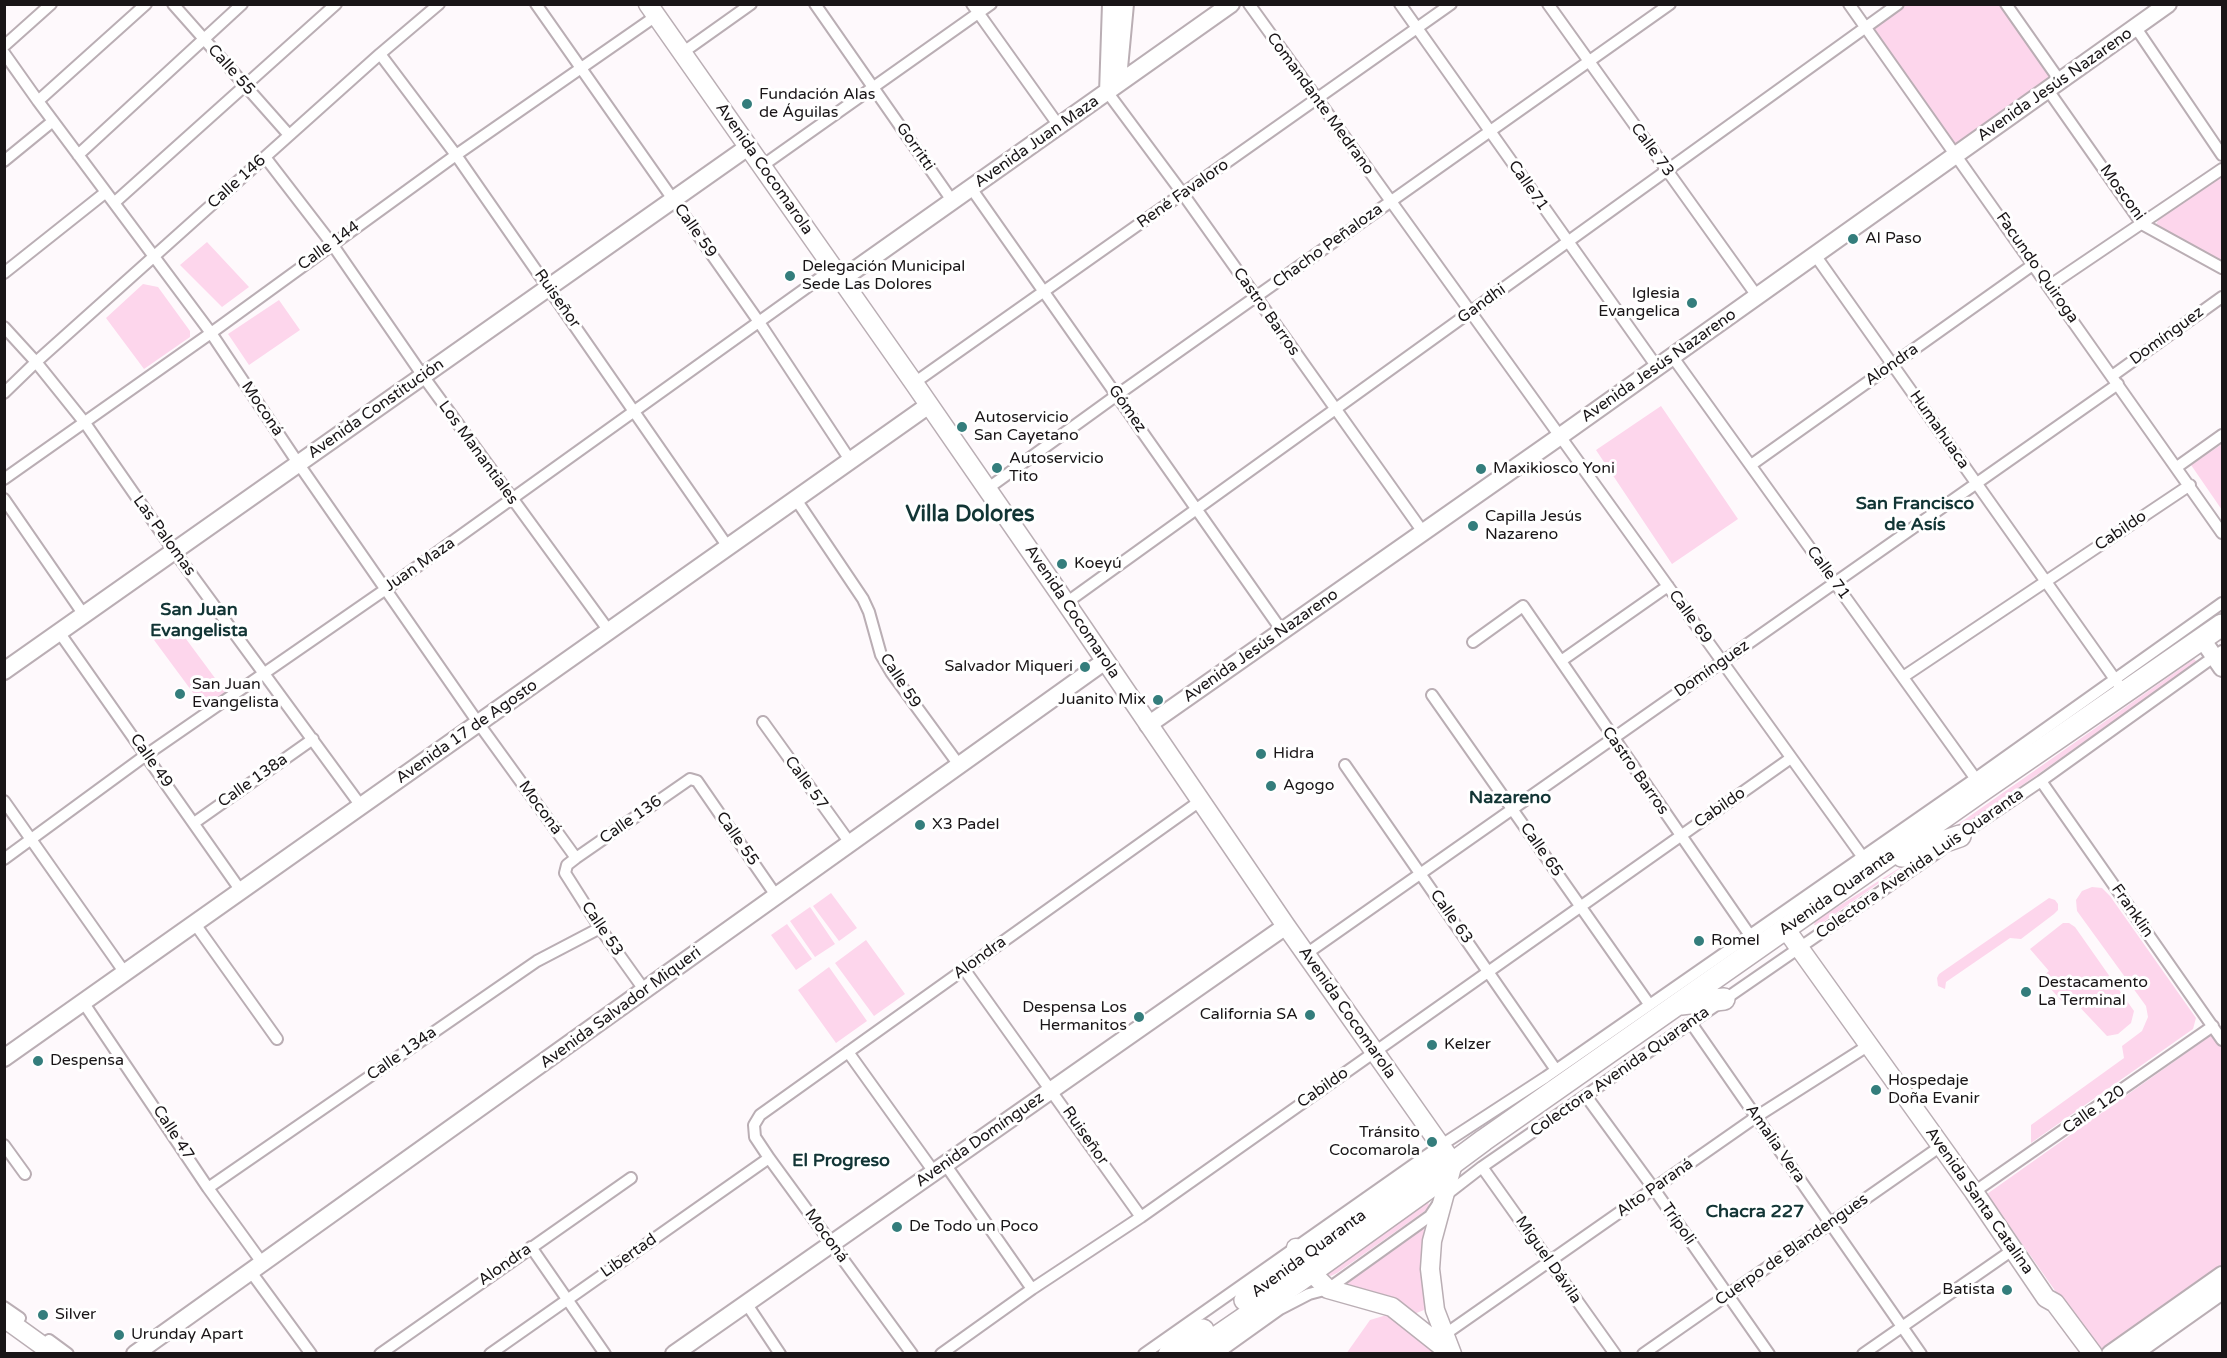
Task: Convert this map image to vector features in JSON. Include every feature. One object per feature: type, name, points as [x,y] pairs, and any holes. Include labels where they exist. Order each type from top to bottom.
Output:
[{"type":"highway","name":"Avenida Quaranta","points":[[1169,1353],[1303,1260],[1441,1179],[1446,1154],[1581,1074],[1678,1005],[1781,922],[2120,686],[2216,633]]},
{"type":"highway","points":[[1871,860],[1960,836]]},
{"type":"highway","points":[[1678,1005],[1724,999]]},
{"type":"highway","points":[[1551,1073],[1581,1074]]},
{"type":"highway","name":"Avenida Quaranta","points":[[1192,1353],[1303,1260]]},
{"type":"main road","points":[[1111,4],[1113,88]]},
{"type":"main road","points":[[1113,88],[1125,4]]},
{"type":"main road","name":"Avenida Juan Maza","points":[[838,274],[953,202],[1231,4]]},
{"type":"main road","name":"Avenida Jesús Nazareno","points":[[1148,725],[2168,4]]},
{"type":"main road","name":"Avenida Cocomarola","points":[[652,10],[914,383],[1286,926],[1446,1154]]},
{"type":"main road","name":"Avenida Constitución","points":[[4,671],[748,147]]},
{"type":"main road","name":"Avenida 17 de Agosto","points":[[6,1053],[195,924],[929,405]]},
{"type":"main road","points":[[2216,633],[2220,659]]},
{"type":"main road","name":"Avenida Salvador Miqueri","points":[[135,1353],[1105,661]]},
{"type":"main road","name":"Avenida Santa Catalina","points":[[1781,922],[2014,1249],[2046,1298],[2048,1309],[2081,1353]]},
{"type":"main road","name":"Avenida Domínguez","points":[[674,1353],[1286,926]]},
{"type":"main road","points":[[1446,1154],[1442,1198],[1432,1241],[1430,1269],[1433,1302],[1451,1353]]},
{"type":"main road","points":[[1303,1260],[1328,1289],[1392,1307],[1451,1353]]},
{"type":"main road","points":[[2110,1353],[2223,1275]]},
{"type":"main road","points":[[2133,1353],[2223,1291]]},
{"type":"main road","name":"Avenida Santa Catalina","points":[[2046,1298],[2055,1303],[2093,1353]]},
{"type":"main road","points":[[4,1317],[54,1353]]},
{"type":"main road","points":[[37,1330],[60,1353]]},
{"type":"main road","points":[[4,1332],[36,1353]]},
{"type":"street","points":[[4,46],[51,4]]},
{"type":"street","points":[[38,101],[146,4]]},
{"type":"street","name":"Calle 55","points":[[173,4],[289,135]]},
{"type":"street","points":[[78,154],[242,4]]},
{"type":"street","points":[[114,203],[336,4]]},
{"type":"street","name":"Calle 59","points":[[536,4],[580,70],[759,322],[850,460]]},
{"type":"street","points":[[682,53],[752,4]]},
{"type":"street","name":"Gorritti","points":[[815,4],[953,202]]},
{"type":"street","points":[[762,166],[874,89],[976,9],[991,4]]},
{"type":"street","name":"Comandante Medrano","points":[[1249,4],[1559,436]]},
{"type":"street","name":"Calle71","points":[[1400,4],[1657,367]]},
{"type":"street","name":"René Favaloro","points":[[914,383],[1451,4]]},
{"type":"street","name":"Calle 73","points":[[1548,4],[1757,296]]},
{"type":"street","name":"Chacho Peñaloza","points":[[987,489],[1670,4]]},
{"type":"street","name":"Facundo Quiroga","points":[[1849,4],[2223,533]]},
{"type":"street","name":"Gandhi","points":[[1066,603],[1336,411],[1898,4]]},
{"type":"street","name":"Mosconi","points":[[2006,4],[2142,224],[2223,268]]},
{"type":"street","name":"Calle 146","points":[[4,393],[433,6]]},
{"type":"street","points":[[976,9],[1059,126]]},
{"type":"street","name":"Calle 144","points":[[4,479],[211,333],[456,155],[580,70],[652,10]]},
{"type":"street","points":[[2136,28],[2223,155]]},
{"type":"street","name":"Moconá","points":[[4,53],[211,333],[572,862]]},
{"type":"street","name":"Ruiseñor","points":[[380,54],[456,155],[728,547]]},
{"type":"street","name":"Castro Barros","points":[[1113,88],[1183,194],[1423,532]]},
{"type":"street","points":[[4,161],[53,121]]},
{"type":"street","name":"Los Manantiales","points":[[265,157],[332,244],[423,376],[609,631]]},
{"type":"street","points":[[2049,286],[2223,170]]},
{"type":"street","name":"Gómez","points":[[971,188],[1282,631]]},
{"type":"street","points":[[4,273],[106,192]]},
{"type":"street","name":"Humahuaca","points":[[1815,255],[2120,686]]},
{"type":"street","name":"Alondra","points":[[1750,465],[2034,264]]},
{"type":"street","name":"Juan Maza","points":[[4,859],[146,755],[512,500],[759,322],[838,274]]},
{"type":"street","name":"Domínguez","points":[[1306,954],[1977,483],[2223,297]]},
{"type":"street","name":"Las Palomas","points":[[4,327],[36,362],[84,423],[175,552],[361,806]]},
{"type":"street","name":"Calle 71","points":[[1672,356],[1979,784]]},
{"type":"street","points":[[2177,467],[2223,435]]},
{"type":"street","name":"Calle 69","points":[[1559,436],[1791,758],[1871,860]]},
{"type":"street","name":"Cabildo","points":[[1903,677],[2190,485]]},
{"type":"street","name":"Calle 59","points":[[795,498],[863,599],[881,655],[891,672],[959,765]]},
{"type":"street","points":[[4,499],[84,615]]},
{"type":"street","points":[[1561,661],[1668,586]]},
{"type":"street","points":[[2120,686],[2223,603]]},
{"type":"street","name":"Castro Barros","points":[[1473,642],[1522,606],[1749,934]]},
{"type":"street","name":"Calle 49","points":[[59,632],[241,891]]},
{"type":"street","points":[[2041,782],[2220,659]]},
{"type":"street","name":"Calle 65","points":[[1432,695],[1649,1004]]},
{"type":"street","name":"Calle 57","points":[[763,722],[850,843]]},
{"type":"street","name":"Calle 138a","points":[[194,823],[313,739]]},
{"type":"street","name":"Cabildo","points":[[941,1353],[1141,1217],[1791,758]]},
{"type":"street","name":"Calle 63","points":[[1345,765],[1489,972],[1551,1073]]},
{"type":"street","name":"Calle 136","points":[[572,862],[690,779],[697,782]]},
{"type":"street","name":"Calle 55","points":[[697,782],[777,897]]},
{"type":"street","name":"Colectora Avenida Luis Quaranta","points":[[1799,948],[2041,782]]},
{"type":"street","name":"Franklin","points":[[2041,782],[2223,1040]]},
{"type":"street","points":[[4,801],[125,973]]},
{"type":"street","name":"Alondra","points":[[760,1115],[1200,801]]},
{"type":"street","name":"Calle 53","points":[[572,862],[565,873],[600,928],[645,991]]},
{"type":"street","points":[[1446,1154],[1551,1073],[1749,934],[1781,922]]},
{"type":"street","points":[[195,924],[277,1039]]},
{"type":"street","name":"Calle 134a","points":[[208,1188],[537,961],[600,928]]},
{"type":"street","name":"Colectora Avenida Quaranta","points":[[1328,1289],[1430,1216],[1442,1198],[1482,1167],[1799,948]]},
{"type":"street","name":"Ruiseñor","points":[[964,969],[1141,1217]]},
{"type":"street","name":"Calle 47","points":[[83,1002],[208,1188],[312,1353]]},
{"type":"street","name":"Amalia Vera","points":[[1691,1023],[1921,1353]]},
{"type":"street","name":"Calle 120","points":[[1974,1192],[2213,1026]]},
{"type":"street","name":"Alto Paraná","points":[[1444,1335],[1756,1118],[1869,1045]]},
{"type":"street","points":[[848,1052],[1032,1289]]},
{"type":"street","name":"Trípoli","points":[[1586,1096],[1769,1353]]},
{"type":"street","name":"Moconá","points":[[760,1115],[754,1125],[755,1137],[912,1353]]},
{"type":"street","points":[[4,1145],[25,1174]]},
{"type":"street","name":"Cuerpo de Blandengues","points":[[1643,1353],[1941,1146]]},
{"type":"street","name":"Libertad","points":[[490,1353],[769,1158]]},
{"type":"street","name":"Miguel Dávila","points":[[1482,1167],[1615,1353]]},
{"type":"street","name":"Alondra","points":[[380,1353],[631,1178]]},
{"type":"street","points":[[531,1247],[605,1353]]},
{"type":"street","points":[[1863,1353],[2014,1249]]},
{"type":"street","points":[[1144,1353],[1303,1260]]},
{"type":"street","points":[[1214,1353],[1280,1309],[1309,1293],[1328,1289]]},
{"type":"street","points":[[746,1303],[780,1353]]},
{"type":"street","points":[[4,1307],[68,1353]]},
{"type":"shaded area","points":[[1906,5],[2001,5],[2052,76],[1956,145],[1873,29]]},
{"type":"shaded area","points":[[2222,174],[2222,265],[2155,226],[2160,217]]},
{"type":"shaded area","points":[[207,242],[249,287],[222,307],[180,265]]},
{"type":"shaded area","points":[[143,284],[158,287],[190,331],[190,337],[144,369],[106,318]]},
{"type":"shaded area","points":[[279,300],[300,330],[249,365],[228,334]]},
{"type":"shaded area","points":[[1661,406],[1738,519],[1672,564],[1596,450]]},
{"type":"shaded area","points":[[2222,444],[2222,510],[2191,465]]},
{"type":"shaded area","points":[[175,624],[226,693],[205,709],[154,640]]},
{"type":"shaded area","points":[[2194,659],[2195,664],[1957,831],[1927,846]]},
{"type":"shaded area","points":[[1912,860],[1819,925],[1814,925],[1815,921]]},
{"type":"shaded area","points":[[2092,887],[2102,888],[2110,896],[2196,1018],[2193,1029],[2031,1143],[2031,1125],[2124,1058],[2122,1046],[2142,1031],[2148,1017],[2146,1006],[2077,911],[2076,900],[2082,891]]},
{"type":"shaded area","points":[[831,893],[857,928],[839,941],[813,906]]},
{"type":"shaded area","points":[[2049,898],[2058,904],[2058,910],[2054,914],[2021,939],[2010,938],[1946,982],[1945,989],[1938,986],[1939,974]]},
{"type":"shaded area","points":[[810,907],[835,944],[815,957],[790,921]]},
{"type":"shaded area","points":[[2063,923],[2069,923],[2075,927],[2134,1011],[2131,1023],[2118,1034],[2107,1036],[2073,1000],[2066,1006],[2041,978],[2049,971],[2030,949]]},
{"type":"shaded area","points":[[787,924],[812,959],[796,970],[771,935]]},
{"type":"shaded area","points":[[866,940],[905,994],[874,1016],[835,963]]},
{"type":"shaded area","points":[[829,967],[867,1021],[836,1043],[798,990]]},
{"type":"shaded area","points":[[2213,1034],[2222,1049],[2222,1267],[2099,1353],[1987,1194]]},
{"type":"shaded area","points":[[1423,1199],[1428,1201],[1429,1206],[1425,1211],[1337,1273],[1331,1276],[1326,1274]]},
{"type":"shaded area","points":[[1424,1225],[1423,1280],[1428,1306],[1424,1310],[1414,1314],[1342,1285]]},
{"type":"shaded area","points":[[1393,1313],[1434,1353],[1346,1354],[1370,1320]]},
{"type":"place","name":"Fundación Alas de Águilas","points":[[747,104]]},
{"type":"place","name":"Al Paso","points":[[1853,239]]},
{"type":"place","name":"Delegación Municipal Sede Las Dolores","points":[[790,276]]},
{"type":"place","name":"Iglesia Evangelica","points":[[1692,303]]},
{"type":"place","name":"Autoservicio San Cayetano","points":[[962,427]]},
{"type":"place","name":"Autoservicio Tito","points":[[997,468]]},
{"type":"place","name":"Maxikiosco Yoni","points":[[1481,469]]},
{"type":"place","name":"Capilla Jesús Nazareno","points":[[1473,526]]},
{"type":"place","name":"Koeyú","points":[[1062,564]]},
{"type":"place","name":"Salvador Miqueri","points":[[1085,667]]},
{"type":"place","name":"San Juan Evangelista","points":[[180,694]]},
{"type":"place","name":"Juanito Mix","points":[[1158,700]]},
{"type":"place","name":"Hidra","points":[[1261,754]]},
{"type":"place","name":"Agogo","points":[[1271,786]]},
{"type":"place","name":"X3 Padel","points":[[920,825]]},
{"type":"place","name":"Romel","points":[[1699,941]]},
{"type":"place","name":"Destacamento La Terminal","points":[[2026,992]]},
{"type":"place","name":"California SA","points":[[1310,1015]]},
{"type":"place","name":"Despensa Los Hermanitos","points":[[1139,1017]]},
{"type":"place","name":"Kelzer","points":[[1432,1045]]},
{"type":"place","name":"Despensa","points":[[38,1061]]},
{"type":"place","name":"Hospedaje Doña Evanir","points":[[1876,1090]]},
{"type":"place","name":"Tránsito Cocomarola","points":[[1432,1142]]},
{"type":"place","name":"De Todo un Poco","points":[[897,1227]]},
{"type":"place","name":"Batista","points":[[2007,1290]]},
{"type":"place","name":"Silver","points":[[43,1315]]},
{"type":"place","name":"Urunday Apart","points":[[119,1335]]},
{"type":"district","name":"San Francisco de Asís","points":[[1915,514]]},
{"type":"district","name":"Villa Dolores","points":[[970,515]]},
{"type":"district","name":"San Juan Evangelista","points":[[199,620]]},
{"type":"district","name":"Nazareno","points":[[1510,798]]},
{"type":"district","name":"El Progreso","points":[[841,1161]]},
{"type":"district","name":"Chacra 227","points":[[1755,1212]]}]
